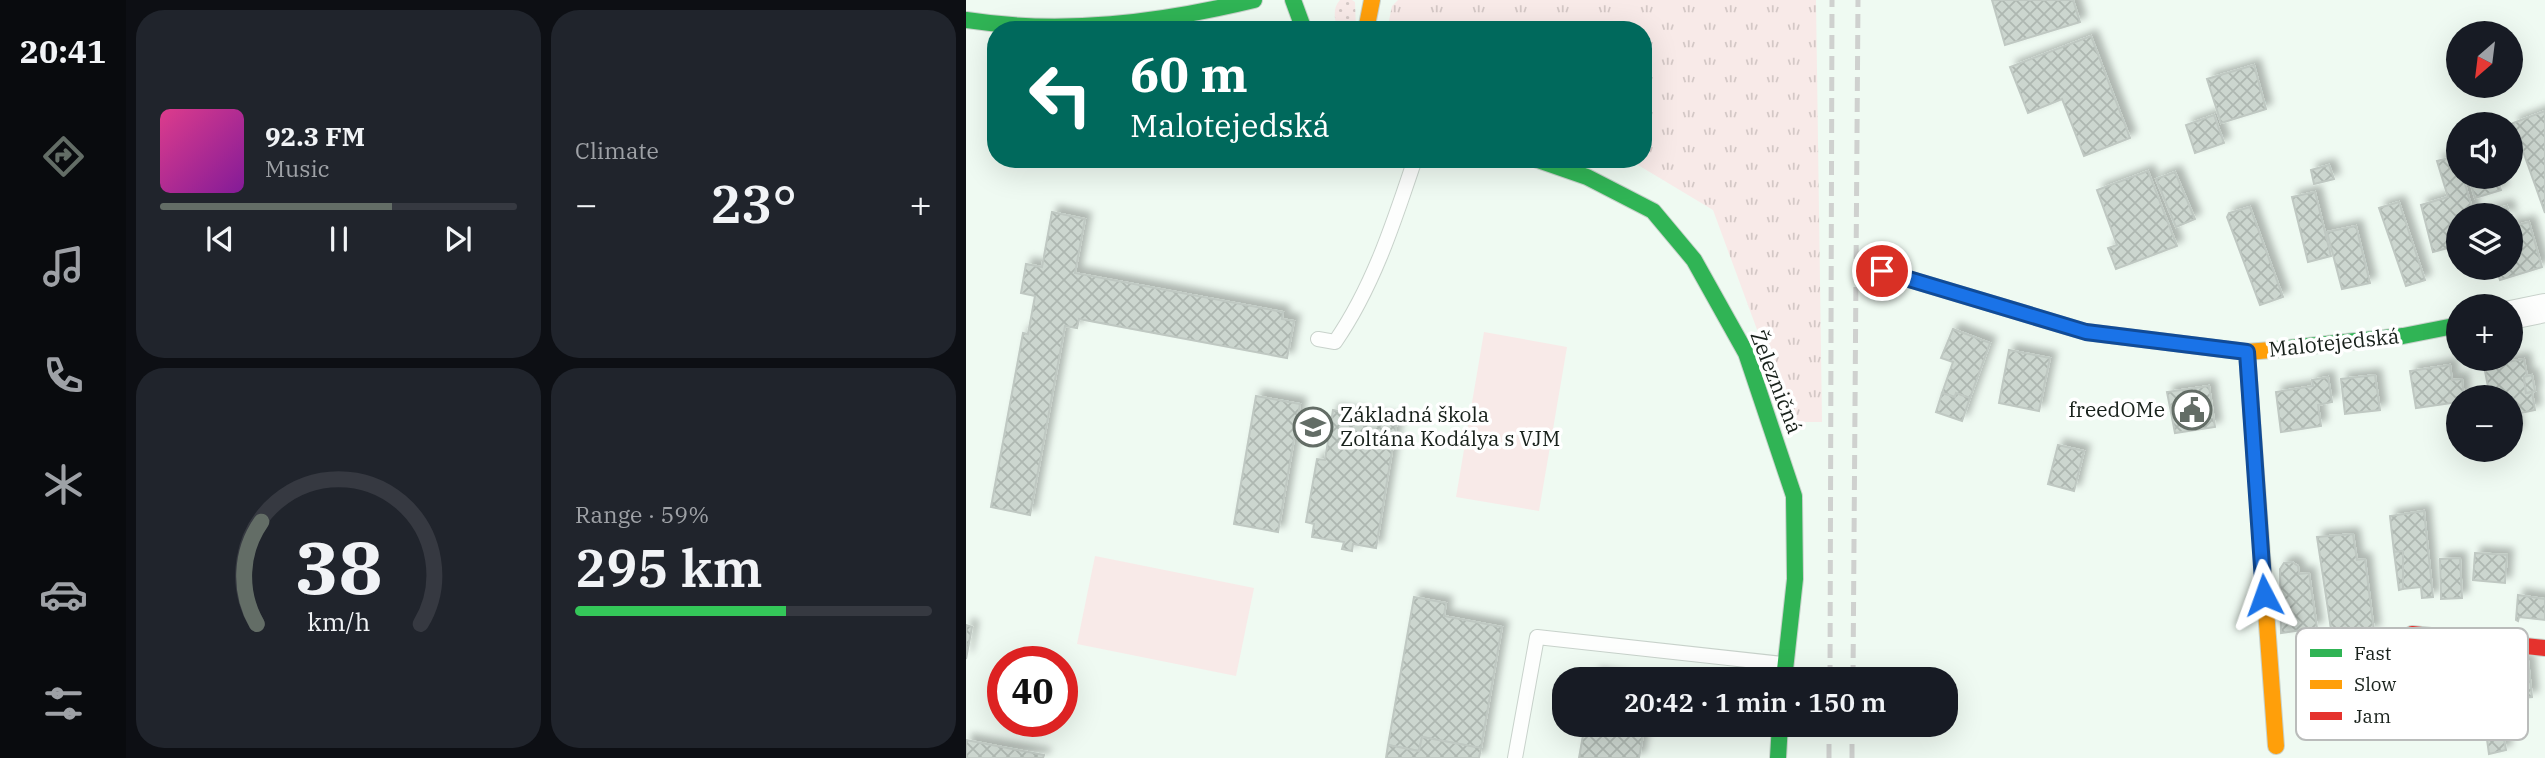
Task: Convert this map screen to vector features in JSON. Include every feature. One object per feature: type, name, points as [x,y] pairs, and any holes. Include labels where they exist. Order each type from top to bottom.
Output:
[{"type":"street","points":[[1090,21],[1116,12],[1233,6],[1254,0]]},
{"type":"street","points":[[1293,0],[1301,21]]},
{"type":"street","points":[[1368,21],[1372,0]]},
{"type":"street","points":[[966,20],[987,24]]},
{"type":"street","name":"Železničná","points":[[1561,168],[1587,177],[1653,211],[1695,260],[1746,352],[1794,496],[1795,579],[1785,667]]},
{"type":"street","name":"Malotejedská","points":[[1882,271],[2086,332],[2247,352],[2403,337],[2446,328]]},
{"type":"street","points":[[2523,313],[2545,308]]},
{"type":"street","points":[[2247,352],[2276,746]]},
{"type":"street","points":[[1778,758],[1779,737]]},
{"type":"lane","points":[[1318,339],[1335,342],[1355,313],[1392,227],[1412,168]]},
{"type":"lane","points":[[1515,758],[1537,638],[1748,667]]},
{"type":"green space","points":[[1340,0],[1355,2],[1356,21],[1336,21],[1337,3]]},
{"type":"green space","points":[[1398,0],[1816,0],[1822,422],[1791,422],[1713,210],[1643,168],[1652,168],[1652,21],[1389,21],[1392,6]]},
{"type":"green space","points":[[1484,332],[1567,347],[1539,511],[1456,497]]},
{"type":"green space","points":[[1095,556],[1254,588],[1236,676],[1077,644]]},
{"type":"building","points":[[1992,0],[2073,0],[2080,22],[2005,45]]},
{"type":"building","points":[[2091,36],[2130,138],[2084,156],[2062,99],[2028,113],[2010,67]]},
{"type":"building","points":[[2254,65],[2266,109],[2221,123],[2207,79]]},
{"type":"building","points":[[2545,111],[2545,213],[2523,151],[2523,119]]},
{"type":"building","points":[[2214,115],[2224,143],[2195,153],[2186,125]]},
{"type":"building","points":[[2446,159],[2446,189],[2466,189],[2471,203],[2446,203],[2446,248],[2433,252],[2421,205],[2448,197],[2437,161]]},
{"type":"building","points":[[2329,165],[2334,179],[2314,184],[2311,170]]},
{"type":"building","points":[[2148,171],[2177,246],[2116,269],[2108,248],[2117,245],[2097,190]]},
{"type":"building","points":[[2175,172],[2195,219],[2176,227],[2156,179]]},
{"type":"building","points":[[2472,189],[2501,189],[2501,190],[2475,198]]},
{"type":"building","points":[[2315,192],[2331,256],[2308,262],[2292,197]]},
{"type":"building","points":[[2399,202],[2425,280],[2406,286],[2379,208]]},
{"type":"building","points":[[2250,207],[2283,297],[2260,305],[2227,217],[2229,213]]},
{"type":"building","points":[[1052,212],[1085,219],[1075,273],[1283,312],[1282,319],[1294,321],[1287,358],[1079,319],[1077,328],[1065,326],[1030,515],[991,507],[1023,333],[1028,334],[1035,296],[1021,293],[1026,264],[1042,267]]},
{"type":"building","points":[[2529,222],[2542,267],[2523,273],[2523,224]]},
{"type":"building","points":[[2356,226],[2370,283],[2342,289],[2327,232]]},
{"type":"building","points":[[1953,329],[1990,343],[1970,398],[1956,393],[1955,397],[1942,393],[1953,362],[1941,358]]},
{"type":"building","points":[[2009,350],[2050,358],[2039,411],[1999,403]]},
{"type":"building","points":[[2523,359],[2527,376],[2524,377],[2526,393],[2532,392],[2535,410],[2523,412],[2523,385],[2488,385],[2485,371],[2523,371]]},
{"type":"building","points":[[2446,366],[2446,371],[2451,371],[2452,380],[2462,379],[2463,385],[2446,385],[2446,404],[2416,408],[2410,371]]},
{"type":"building","points":[[2375,375],[2380,410],[2345,414],[2341,379]]},
{"type":"building","points":[[2532,375],[2535,391],[2526,393],[2524,377]]},
{"type":"building","points":[[2328,377],[2332,402],[2318,405],[2321,426],[2281,432],[2276,392],[2313,386],[2312,380]]},
{"type":"building","points":[[2209,386],[2215,427],[2175,433],[2167,392]]},
{"type":"building","points":[[1942,393],[1955,397],[1956,393],[1970,398],[1962,421],[1936,412]]},
{"type":"building","points":[[1256,396],[1300,404],[1278,532],[1234,524]]},
{"type":"building","points":[[1333,410],[1397,421],[1376,548],[1353,544],[1352,551],[1342,549],[1344,542],[1312,537],[1314,524],[1306,522],[1317,459],[1325,460]]},
{"type":"building","points":[[2058,445],[2084,451],[2074,491],[2048,484]]},
{"type":"building","points":[[2424,511],[2433,597],[2422,598],[2421,587],[2403,589],[2403,551],[2394,552],[2390,516]]},
{"type":"building","points":[[2353,534],[2357,560],[2365,559],[2374,628],[2331,628],[2317,537]]},
{"type":"building","points":[[2403,551],[2403,589],[2399,590],[2394,552]]},
{"type":"building","points":[[2475,553],[2507,555],[2505,583],[2473,580]]},
{"type":"building","points":[[2460,558],[2462,598],[2441,599],[2440,559]]},
{"type":"building","points":[[2292,562],[2298,566],[2299,574],[2309,573],[2317,628],[2296,628],[2296,631],[2281,633],[2280,569],[2284,563]]},
{"type":"building","points":[[2518,595],[2545,599],[2545,620],[2519,617],[2518,621],[2516,620]]},
{"type":"building","points":[[1414,597],[1446,603],[1444,616],[1502,627],[1481,748],[1422,737],[1419,751],[1388,745]]},
{"type":"building","points":[[966,625],[972,627],[966,659]]},
{"type":"building","points":[[2528,660],[2532,697],[2528,697]]},
{"type":"building","points":[[1422,737],[1481,748],[1479,758],[1386,758],[1388,745],[1419,751]]},
{"type":"building","points":[[1583,737],[1643,737],[1639,758],[1579,758]]},
{"type":"building","points":[[966,740],[1044,755],[1043,758],[966,758]]},
{"type":"building","points":[[2487,740],[2504,740],[2506,750],[2489,754]]},
{"type":"railway","points":[[1830,667],[1832,0]]},
{"type":"railway","points":[[1853,667],[1858,0]]},
{"type":"railway","points":[[1829,737],[1829,758]]},
{"type":"railway","points":[[1852,737],[1852,758]]},
{"type":"traffic: fast","points":[[1138,21],[1183,15],[1254,0]]},
{"type":"traffic: fast","points":[[1293,0],[1301,21]]},
{"type":"traffic: fast","points":[[966,20],[987,22]]},
{"type":"traffic: fast","points":[[1561,168],[1587,177],[1653,211],[1694,260],[1746,353],[1794,496],[1795,579],[1785,667]]},
{"type":"traffic: fast","points":[[2271,350],[2403,336],[2446,328]]},
{"type":"traffic: fast","points":[[1778,758],[1779,737]]},
{"type":"traffic: slow","points":[[1368,21],[1372,0]]},
{"type":"traffic: slow","points":[[1882,271],[2086,332],[2247,352],[2271,350]]},
{"type":"traffic: slow","points":[[2247,352],[2276,746]]},
{"type":"traffic: jam","points":[[2528,646],[2545,648]]},
{"type":"place","name":"freedOMe","points":[[2192,410]]},
{"type":"place","name":"Základná škola Zoltána Kodálya s VJM","points":[[1313,427]]},
{"type":"route","points":[[1882,271],[2086,332],[2247,352],[2264,595]]}]
